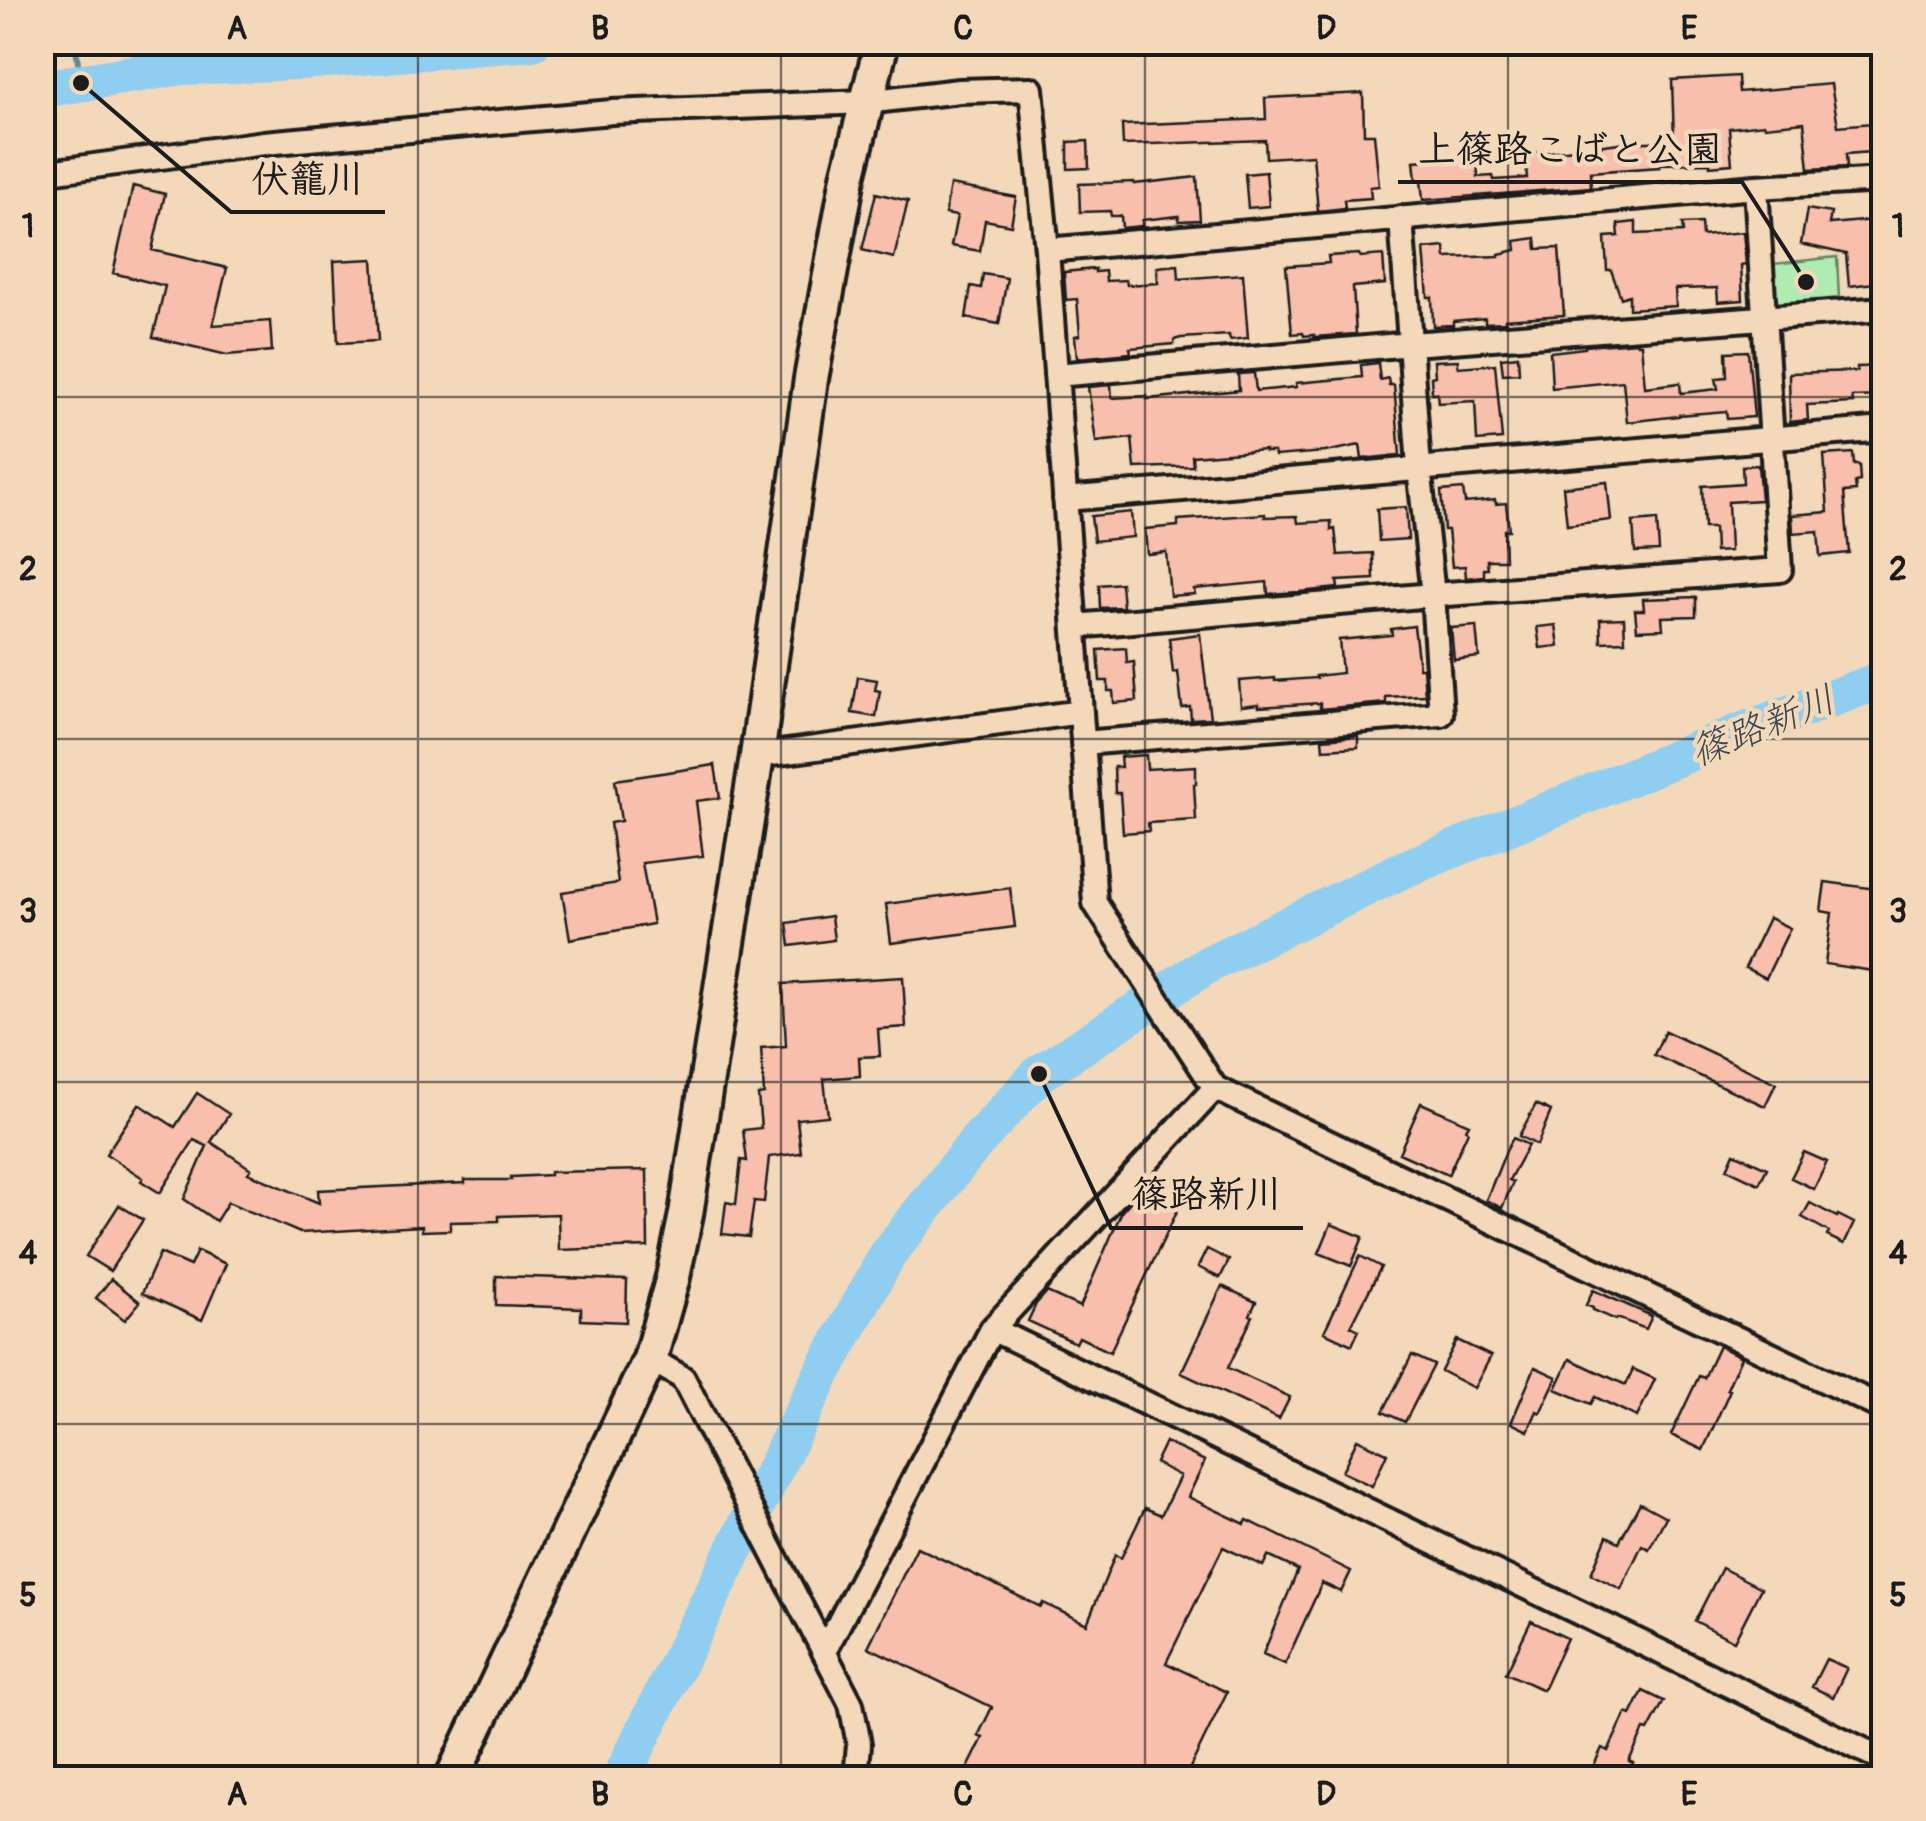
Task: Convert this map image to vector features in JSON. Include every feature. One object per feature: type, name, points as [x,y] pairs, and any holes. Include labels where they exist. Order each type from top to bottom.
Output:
[{"type":"street","points":[[452,1778],[650,1359],[672,1277],[686,1214],[811,379],[848,177],[882,42]]},
{"type":"street","points":[[42,173],[264,144],[612,112],[868,93],[1032,89],[1095,902],[1100,910],[1216,1088],[1884,1410]]},
{"type":"street","points":[[1047,250],[1884,180]]},
{"type":"street","points":[[1075,626],[1780,570],[1756,188]]},
{"type":"street","points":[[1083,742],[1440,714],[1401,218]]},
{"type":"street","points":[[1056,374],[1884,309]]},
{"type":"street","points":[[1065,499],[1884,429]]},
{"type":"street","points":[[756,756],[1081,712]]},
{"type":"street","points":[[824,1652],[992,1329],[1216,1088]]},
{"type":"street","points":[[992,1329],[1884,1760]]},
{"type":"street","points":[[650,1359],[683,1378],[851,1704],[858,1744],[856,1778]]},
{"type":"green space","points":[[1837,257],[1839,299],[1773,305],[1773,264]]},
{"type":"building","points":[[1738,76],[1739,92],[1831,84],[1838,126],[1884,122],[1884,151],[1846,154],[1847,167],[1809,169],[1804,122],[1764,124],[1729,128],[1732,164],[1660,164],[1590,172],[1591,187],[1423,200],[1414,161],[1477,157],[1478,177],[1527,178],[1525,153],[1674,141],[1672,80]]},
{"type":"building","points":[[1363,93],[1364,134],[1374,134],[1379,186],[1370,187],[1371,198],[1344,200],[1345,208],[1318,211],[1313,155],[1266,158],[1265,140],[1123,145],[1122,125],[1266,119],[1265,98]]},
{"type":"building","points":[[1088,141],[1089,168],[1068,169],[1068,142]]},
{"type":"building","points":[[1266,172],[1269,206],[1248,208],[1245,174]]},
{"type":"building","points":[[1197,177],[1200,220],[1179,221],[1179,216],[1142,220],[1142,226],[1122,228],[1121,216],[1111,216],[1110,211],[1080,212],[1079,184],[1134,184]]},
{"type":"building","points":[[950,185],[1016,197],[1011,225],[985,220],[980,251],[951,246],[957,216],[945,214]]},
{"type":"building","points":[[133,186],[165,194],[152,250],[227,268],[213,325],[270,321],[272,351],[227,355],[153,337],[165,286],[113,273]]},
{"type":"building","points":[[876,193],[908,201],[894,258],[862,250]]},
{"type":"building","points":[[1807,209],[1831,213],[1829,224],[1884,219],[1884,250],[1872,251],[1875,283],[1849,286],[1846,254],[1801,244]]},
{"type":"building","points":[[1636,222],[1636,234],[1683,232],[1682,224],[1701,223],[1702,236],[1743,232],[1743,300],[1718,302],[1717,288],[1675,289],[1676,306],[1629,309],[1629,295],[1621,298],[1611,270],[1607,270],[1605,237],[1619,236],[1618,224]]},
{"type":"building","points":[[1536,238],[1537,249],[1559,248],[1564,315],[1485,323],[1485,318],[1433,326],[1424,249],[1445,247],[1446,258],[1499,256],[1516,250],[1515,241]]},
{"type":"building","points":[[1383,255],[1385,284],[1353,287],[1356,334],[1292,334],[1286,266],[1329,263],[1328,256]]},
{"type":"building","points":[[373,259],[378,341],[338,343],[334,261]]},
{"type":"building","points":[[1178,265],[1179,279],[1243,274],[1248,338],[1181,338],[1174,340],[1174,344],[1130,348],[1131,353],[1077,358],[1077,299],[1066,300],[1064,272],[1105,271],[1106,281],[1126,280],[1127,285],[1158,283],[1157,267]]},
{"type":"building","points":[[983,274],[1007,278],[999,324],[966,318],[971,286],[981,288]]},
{"type":"building","points":[[1641,344],[1645,387],[1680,383],[1681,393],[1718,389],[1716,378],[1727,377],[1726,352],[1748,351],[1754,417],[1727,419],[1726,411],[1627,422],[1623,381],[1552,388],[1550,352]]},
{"type":"building","points":[[1518,356],[1519,373],[1503,374],[1501,358]]},
{"type":"building","points":[[1458,360],[1458,367],[1495,364],[1502,439],[1477,441],[1475,401],[1438,403],[1437,393],[1432,393],[1434,361]]},
{"type":"building","points":[[1378,363],[1380,380],[1388,378],[1389,385],[1394,385],[1400,455],[1362,459],[1360,445],[1275,456],[1265,450],[1192,456],[1193,466],[1135,468],[1132,438],[1096,442],[1088,387],[1111,385],[1112,398],[1147,399],[1239,390],[1238,374],[1254,373],[1256,391],[1362,377],[1361,365]]},
{"type":"building","points":[[1884,366],[1884,396],[1852,397],[1853,403],[1807,405],[1808,420],[1790,422],[1789,373],[1857,371],[1857,367]]},
{"type":"building","points":[[1853,453],[1860,481],[1855,482],[1856,491],[1844,492],[1849,553],[1820,556],[1818,531],[1793,533],[1792,515],[1828,512],[1824,455]]},
{"type":"building","points":[[1758,465],[1761,500],[1728,502],[1730,551],[1715,552],[1714,528],[1704,528],[1702,486],[1743,483],[1742,466]]},
{"type":"building","points":[[1607,482],[1611,520],[1567,525],[1563,487]]},
{"type":"building","points":[[1463,489],[1465,503],[1506,503],[1509,530],[1504,530],[1505,560],[1487,560],[1484,576],[1466,578],[1465,566],[1452,567],[1441,491]]},
{"type":"building","points":[[1406,507],[1408,539],[1379,541],[1377,509]]},
{"type":"building","points":[[1131,512],[1133,537],[1094,541],[1091,516]]},
{"type":"building","points":[[1265,514],[1297,516],[1298,523],[1331,521],[1338,555],[1373,553],[1374,579],[1337,581],[1338,588],[1299,592],[1268,594],[1267,582],[1194,589],[1195,594],[1170,596],[1166,552],[1147,554],[1145,529],[1178,526],[1178,520]]},
{"type":"building","points":[[1657,520],[1659,551],[1635,552],[1633,522]]},
{"type":"building","points":[[1121,583],[1123,607],[1100,608],[1099,585]]},
{"type":"building","points":[[1696,597],[1696,616],[1662,617],[1663,629],[1637,630],[1635,610],[1644,610],[1643,599]]},
{"type":"building","points":[[1624,618],[1625,641],[1601,642],[1600,619]]},
{"type":"building","points":[[1556,625],[1559,646],[1540,648],[1537,627]]},
{"type":"building","points":[[1414,626],[1425,695],[1386,697],[1386,703],[1320,709],[1320,703],[1241,706],[1239,681],[1317,678],[1342,673],[1339,640],[1392,635],[1391,629]]},
{"type":"building","points":[[1476,626],[1479,657],[1454,660],[1451,628]]},
{"type":"building","points":[[1200,634],[1210,718],[1191,719],[1190,707],[1182,708],[1169,638]]},
{"type":"building","points":[[1126,648],[1127,663],[1134,662],[1137,701],[1114,703],[1108,681],[1100,681],[1098,650]]},
{"type":"building","points":[[858,677],[877,680],[875,690],[880,691],[876,717],[852,713]]},
{"type":"building","points":[[1358,736],[1358,747],[1323,749],[1322,739]]},
{"type":"building","points":[[1146,755],[1147,769],[1196,766],[1196,820],[1148,823],[1149,831],[1123,833],[1114,767],[1121,767],[1120,757]]},
{"type":"building","points":[[715,765],[720,798],[696,801],[703,856],[642,863],[653,924],[570,939],[562,892],[618,883],[610,823],[621,821],[615,780]]},
{"type":"building","points":[[1825,882],[1884,890],[1880,972],[1825,964],[1832,913],[1821,911]]},
{"type":"building","points":[[1010,888],[1015,927],[891,943],[886,904]]},
{"type":"building","points":[[831,916],[834,940],[790,946],[787,923]]},
{"type":"building","points":[[1769,918],[1790,928],[1766,978],[1745,968]]},
{"type":"building","points":[[903,977],[906,1027],[878,1029],[880,1056],[859,1057],[860,1076],[824,1079],[828,1116],[797,1119],[801,1153],[769,1157],[764,1202],[754,1201],[749,1237],[722,1234],[726,1202],[736,1204],[741,1160],[747,1161],[743,1130],[761,1128],[761,1048],[786,1046],[783,984]]},
{"type":"building","points":[[1665,1031],[1776,1083],[1765,1106],[1654,1055]]},
{"type":"building","points":[[197,1093],[229,1114],[211,1142],[251,1169],[248,1173],[319,1203],[318,1190],[511,1180],[550,1172],[647,1170],[648,1247],[559,1250],[558,1214],[450,1222],[450,1230],[422,1231],[422,1226],[300,1233],[228,1202],[216,1221],[184,1199],[207,1146],[194,1140],[160,1193],[106,1154],[139,1104],[175,1127]]},
{"type":"building","points":[[1421,1103],[1469,1124],[1448,1175],[1399,1153]]},
{"type":"building","points":[[1536,1104],[1551,1111],[1537,1145],[1519,1136]]},
{"type":"building","points":[[1513,1138],[1528,1145],[1509,1180],[1513,1182],[1502,1208],[1486,1200]]},
{"type":"building","points":[[1804,1152],[1827,1162],[1814,1189],[1791,1178]]},
{"type":"building","points":[[1734,1153],[1767,1168],[1759,1184],[1727,1169]]},
{"type":"building","points":[[1142,1189],[1179,1207],[1110,1352],[1079,1337],[1076,1343],[1028,1321],[1047,1292],[1080,1307],[1122,1211]]},
{"type":"building","points":[[1810,1203],[1854,1223],[1844,1244],[1802,1217]]},
{"type":"building","points":[[119,1205],[143,1220],[110,1271],[86,1256]]},
{"type":"building","points":[[1331,1224],[1363,1237],[1351,1266],[1319,1253]]},
{"type":"building","points":[[1207,1249],[1229,1260],[1220,1278],[1198,1267]]},
{"type":"building","points":[[197,1251],[226,1264],[202,1320],[142,1293],[160,1253],[190,1266]]},
{"type":"building","points":[[1360,1256],[1381,1267],[1351,1326],[1359,1330],[1352,1345],[1324,1332]]},
{"type":"building","points":[[496,1276],[627,1280],[626,1322],[581,1320],[581,1308],[496,1305]]},
{"type":"building","points":[[111,1279],[140,1302],[125,1320],[96,1298]]},
{"type":"building","points":[[1222,1286],[1256,1302],[1228,1368],[1290,1397],[1279,1419],[1181,1373]]},
{"type":"building","points":[[1593,1290],[1652,1316],[1646,1329],[1586,1305]]},
{"type":"building","points":[[1457,1340],[1491,1356],[1474,1388],[1441,1371]]},
{"type":"building","points":[[1719,1346],[1741,1357],[1703,1450],[1671,1435],[1699,1376],[1704,1378]]},
{"type":"building","points":[[1412,1355],[1434,1365],[1405,1422],[1383,1412]]},
{"type":"building","points":[[1570,1359],[1626,1385],[1633,1369],[1655,1379],[1637,1417],[1595,1397],[1591,1404],[1556,1389]]},
{"type":"building","points":[[1535,1367],[1557,1377],[1528,1431],[1511,1423]]},
{"type":"building","points":[[1357,1439],[1387,1453],[1372,1486],[1342,1472]]},
{"type":"building","points":[[1165,1442],[1205,1461],[1188,1497],[1245,1524],[1247,1520],[1351,1571],[1341,1592],[1322,1583],[1285,1664],[1263,1654],[1298,1570],[1268,1556],[1263,1566],[1223,1547],[1166,1663],[1227,1692],[1185,1778],[963,1778],[983,1738],[978,1736],[992,1707],[868,1647],[917,1547],[1041,1607],[1043,1603],[1087,1624],[1115,1555],[1121,1558],[1145,1508],[1161,1515],[1180,1476],[1155,1463]]},
{"type":"building","points":[[1640,1503],[1666,1517],[1649,1549],[1642,1545],[1621,1589],[1591,1574],[1607,1536],[1619,1542]]},
{"type":"building","points":[[1722,1568],[1761,1588],[1734,1641],[1695,1621]]},
{"type":"building","points":[[1531,1621],[1567,1638],[1543,1690],[1506,1673]]},
{"type":"building","points":[[1826,1659],[1847,1668],[1833,1697],[1812,1687]]},
{"type":"building","points":[[1643,1691],[1664,1701],[1648,1731],[1644,1730],[1625,1778],[1588,1778],[1602,1748],[1608,1751],[1626,1713],[1631,1715]]},
{"type":"waterway","points":[[75,42],[81,83]]},
{"type":"waterway","points":[[42,89],[183,66],[300,61],[533,42]]},
{"type":"waterway","name":"篠路新川","points":[[621,1778],[822,1374],[888,1254],[977,1141],[1039,1074],[1209,964],[1400,871],[1743,731],[1884,679]]},
{"type":"place","name":"伏籠川","points":[[81,83]]},
{"type":"place","name":"上篠路こばと公園","points":[[1806,282]]},
{"type":"place","name":"篠路新川","points":[[1039,1074]]}]
